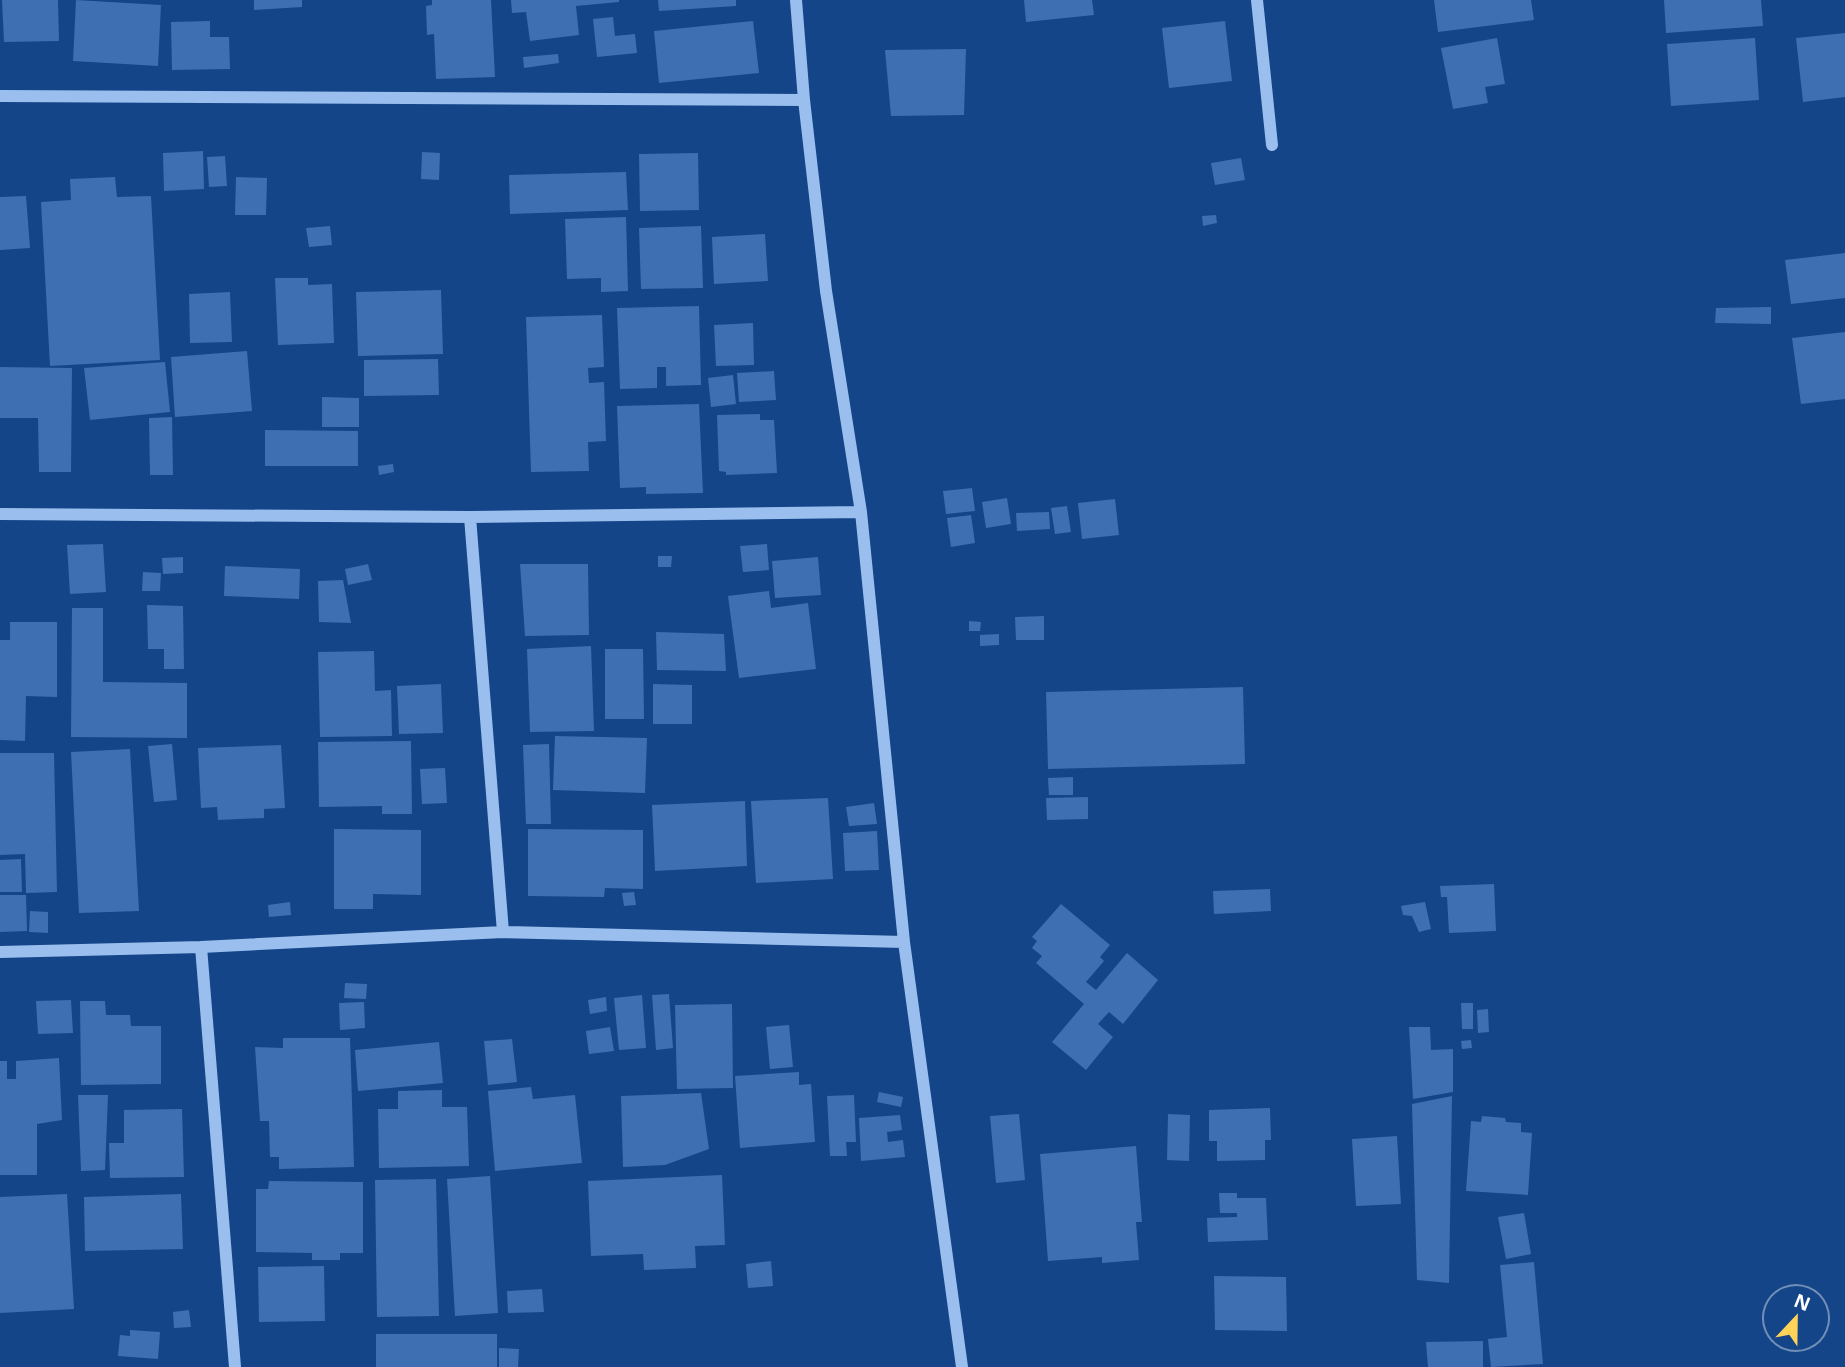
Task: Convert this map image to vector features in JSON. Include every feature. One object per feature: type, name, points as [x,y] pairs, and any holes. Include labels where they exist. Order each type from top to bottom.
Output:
[{"type":"street","points":[[796,0],[804,100],[826,291],[861,512],[904,942],[962,1367]]},
{"type":"street","points":[[1257,0],[1272,145]]},
{"type":"street","points":[[0,96],[804,100]]},
{"type":"street","points":[[0,514],[470,517],[861,512]]},
{"type":"street","points":[[470,517],[503,932]]},
{"type":"street","points":[[0,952],[201,947],[503,932],[904,942]]},
{"type":"street","points":[[201,947],[235,1367]]},
{"type":"building","points":[[2,0],[58,0],[59,41],[4,42]]},
{"type":"building","points":[[76,0],[161,5],[158,66],[73,61]]},
{"type":"building","points":[[254,0],[302,0],[302,7],[254,10]]},
{"type":"building","points":[[432,0],[491,0],[495,77],[436,79],[434,34],[427,35],[426,6],[432,5]]},
{"type":"building","points":[[511,0],[619,2],[576,6],[579,35],[530,41],[526,12],[512,13]]},
{"type":"building","points":[[658,0],[736,0],[736,6],[659,11]]},
{"type":"building","points":[[1024,0],[1092,0],[1094,15],[1026,22]]},
{"type":"building","points":[[1434,0],[1531,0],[1534,20],[1438,32]]},
{"type":"building","points":[[1664,0],[1761,0],[1763,26],[1666,33]]},
{"type":"building","points":[[613,17],[615,36],[635,34],[637,53],[597,57],[593,19]]},
{"type":"building","points":[[210,21],[210,37],[229,37],[230,69],[172,70],[171,22]]},
{"type":"building","points":[[753,21],[759,73],[659,83],[654,31]]},
{"type":"building","points":[[1225,21],[1232,81],[1169,88],[1162,28]]},
{"type":"building","points":[[1845,33],[1845,97],[1803,102],[1796,38]]},
{"type":"building","points":[[1497,38],[1505,84],[1485,87],[1488,103],[1453,109],[1441,48]]},
{"type":"building","points":[[1755,38],[1759,100],[1671,106],[1667,44]]},
{"type":"building","points":[[966,49],[964,115],[891,116],[885,50]]},
{"type":"building","points":[[558,54],[559,63],[524,68],[523,57]]},
{"type":"building","points":[[203,151],[204,189],[164,191],[163,153]]},
{"type":"building","points":[[422,152],[440,153],[439,180],[421,179]]},
{"type":"building","points":[[698,153],[699,210],[640,211],[639,154]]},
{"type":"building","points":[[225,156],[227,186],[209,187],[207,157]]},
{"type":"building","points":[[1241,158],[1245,180],[1215,185],[1211,163]]},
{"type":"building","points":[[626,172],[628,210],[510,214],[509,175]]},
{"type":"building","points":[[115,177],[117,197],[151,196],[160,360],[50,366],[41,202],[71,200],[70,179]]},
{"type":"building","points":[[236,177],[267,178],[266,215],[235,215]]},
{"type":"building","points":[[26,196],[30,248],[0,250],[0,197]]},
{"type":"building","points":[[1216,215],[1217,223],[1203,226],[1202,216]]},
{"type":"building","points":[[626,217],[628,291],[601,292],[601,278],[567,279],[565,219]]},
{"type":"building","points":[[330,226],[332,245],[309,247],[306,228]]},
{"type":"building","points":[[701,226],[703,288],[641,289],[639,228]]},
{"type":"building","points":[[765,234],[768,281],[714,284],[712,237]]},
{"type":"building","points":[[1845,253],[1845,298],[1791,304],[1785,260]]},
{"type":"building","points":[[275,278],[308,278],[308,285],[332,284],[334,343],[278,345]]},
{"type":"building","points":[[441,290],[443,354],[358,356],[356,292]]},
{"type":"building","points":[[230,292],[232,342],[190,343],[189,294]]},
{"type":"building","points":[[699,306],[701,385],[666,386],[666,367],[657,367],[657,388],[620,389],[617,308]]},
{"type":"building","points":[[1771,307],[1771,324],[1715,323],[1716,308]]},
{"type":"building","points":[[602,315],[604,367],[588,368],[589,383],[604,382],[606,441],[588,442],[589,471],[531,472],[526,317]]},
{"type":"building","points":[[753,323],[754,365],[716,366],[714,325]]},
{"type":"building","points":[[1845,332],[1845,399],[1801,404],[1792,338]]},
{"type":"building","points":[[247,351],[252,411],[175,417],[171,357]]},
{"type":"building","points":[[438,359],[439,395],[364,396],[364,360]]},
{"type":"building","points":[[165,362],[170,412],[90,420],[84,368]]},
{"type":"building","points":[[0,367],[72,368],[71,472],[39,472],[38,418],[0,418]]},
{"type":"building","points":[[774,371],[776,400],[739,402],[737,373]]},
{"type":"building","points":[[733,375],[736,404],[711,407],[708,378]]},
{"type":"building","points":[[322,397],[359,398],[359,427],[322,427]]},
{"type":"building","points":[[699,404],[703,493],[646,494],[646,487],[620,488],[617,406]]},
{"type":"building","points":[[760,414],[760,420],[774,420],[777,473],[726,475],[726,472],[719,471],[717,415]]},
{"type":"building","points":[[172,417],[173,475],[150,475],[149,418]]},
{"type":"building","points":[[265,430],[358,431],[358,466],[265,466]]},
{"type":"building","points":[[393,464],[394,472],[379,475],[378,466]]},
{"type":"building","points":[[972,488],[975,511],[946,514],[943,491]]},
{"type":"building","points":[[1007,498],[1011,524],[986,528],[982,502]]},
{"type":"building","points":[[1115,499],[1119,535],[1082,539],[1078,503]]},
{"type":"building","points":[[1067,506],[1071,532],[1055,534],[1051,508]]},
{"type":"building","points":[[1049,512],[1050,529],[1017,531],[1016,513]]},
{"type":"building","points":[[971,515],[975,543],[951,547],[947,518]]},
{"type":"building","points":[[103,544],[106,592],[70,594],[67,545]]},
{"type":"building","points":[[767,544],[769,570],[743,572],[740,546]]},
{"type":"building","points":[[658,556],[672,556],[671,567],[658,567]]},
{"type":"building","points":[[183,557],[183,573],[163,574],[162,558]]},
{"type":"building","points":[[818,557],[821,595],[775,598],[772,561]]},
{"type":"building","points":[[368,564],[372,580],[348,585],[345,569]]},
{"type":"building","points":[[520,564],[588,564],[589,635],[525,636]]},
{"type":"building","points":[[225,566],[300,569],[299,599],[224,596]]},
{"type":"building","points":[[143,572],[161,573],[160,591],[142,591]]},
{"type":"building","points":[[343,580],[351,623],[319,622],[318,581]]},
{"type":"building","points":[[769,591],[771,608],[808,603],[816,669],[739,678],[728,596]]},
{"type":"building","points":[[147,605],[183,606],[184,669],[164,669],[164,649],[148,649]]},
{"type":"building","points":[[72,608],[103,608],[103,682],[187,683],[187,738],[71,737]]},
{"type":"building","points":[[1044,616],[1044,640],[1016,640],[1015,617]]},
{"type":"building","points":[[969,621],[981,622],[980,631],[969,631]]},
{"type":"building","points":[[10,622],[57,622],[57,697],[26,696],[25,741],[0,740],[0,640],[10,640]]},
{"type":"building","points":[[656,632],[724,634],[726,671],[657,670]]},
{"type":"building","points":[[999,634],[999,645],[980,646],[980,635]]},
{"type":"building","points":[[591,646],[594,731],[530,732],[527,649]]},
{"type":"building","points":[[605,649],[643,649],[644,719],[605,719]]},
{"type":"building","points":[[374,651],[375,691],[391,690],[392,736],[320,737],[318,652]]},
{"type":"building","points":[[441,684],[443,733],[399,734],[397,686]]},
{"type":"building","points":[[653,684],[692,685],[692,724],[653,724]]},
{"type":"building","points":[[1243,687],[1245,764],[1048,769],[1046,692]]},
{"type":"building","points":[[555,736],[647,738],[645,793],[553,790]]},
{"type":"building","points":[[411,741],[412,814],[382,814],[382,806],[319,807],[318,742]]},
{"type":"building","points":[[172,744],[177,800],[154,802],[148,746]]},
{"type":"building","points":[[549,744],[551,824],[526,824],[523,745]]},
{"type":"building","points":[[281,745],[285,808],[264,809],[264,818],[218,820],[217,807],[201,808],[198,748]]},
{"type":"building","points":[[130,749],[139,911],[79,913],[71,752]]},
{"type":"building","points":[[0,753],[54,753],[57,892],[26,893],[25,854],[0,855]]},
{"type":"building","points":[[445,768],[447,803],[422,804],[420,769]]},
{"type":"building","points":[[1073,777],[1073,795],[1049,795],[1048,778]]},
{"type":"building","points":[[1088,797],[1088,819],[1047,820],[1046,798]]},
{"type":"building","points":[[828,798],[833,879],[756,883],[751,801]]},
{"type":"building","points":[[745,801],[747,866],[655,871],[652,805]]},
{"type":"building","points":[[874,803],[877,824],[849,826],[846,807]]},
{"type":"building","points":[[334,829],[421,830],[421,895],[373,894],[373,909],[334,909]]},
{"type":"building","points":[[528,829],[643,830],[643,889],[605,888],[604,897],[528,896]]},
{"type":"building","points":[[877,831],[879,870],[845,871],[843,833]]},
{"type":"building","points":[[21,859],[22,892],[0,892],[0,860]]},
{"type":"building","points":[[1494,884],[1496,931],[1449,933],[1447,897],[1441,897],[1440,886]]},
{"type":"building","points":[[1270,889],[1271,911],[1214,914],[1213,891]]},
{"type":"building","points":[[634,892],[636,905],[624,906],[622,893]]},
{"type":"building","points":[[0,895],[26,895],[27,931],[0,932]]},
{"type":"building","points":[[290,902],[291,915],[269,917],[268,905]]},
{"type":"building","points":[[1425,902],[1431,929],[1419,932],[1412,916],[1403,915],[1401,906]]},
{"type":"building","points":[[1061,904],[1110,945],[1100,957],[1104,961],[1086,982],[1096,990],[1127,953],[1158,980],[1123,1024],[1109,1012],[1098,1024],[1113,1037],[1086,1070],[1052,1042],[1084,1004],[1036,963],[1042,956],[1032,948],[1037,941],[1032,937]]},
{"type":"building","points":[[30,911],[48,912],[48,933],[29,932]]},
{"type":"building","points":[[345,983],[367,984],[366,999],[344,998]]},
{"type":"building","points":[[669,994],[673,1048],[656,1050],[652,995]]},
{"type":"building","points":[[642,995],[646,1048],[619,1050],[614,998]]},
{"type":"building","points":[[606,997],[607,1011],[590,1014],[588,1000]]},
{"type":"building","points":[[71,1000],[73,1033],[38,1034],[36,1001]]},
{"type":"building","points":[[80,1001],[105,1001],[106,1015],[130,1015],[131,1026],[161,1026],[161,1084],[81,1085]]},
{"type":"building","points":[[364,1002],[365,1028],[340,1030],[339,1003]]},
{"type":"building","points":[[1461,1003],[1473,1003],[1473,1029],[1462,1029]]},
{"type":"building","points":[[732,1004],[733,1088],[677,1089],[675,1005]]},
{"type":"building","points":[[1488,1009],[1489,1032],[1478,1033],[1477,1010]]},
{"type":"building","points":[[789,1025],[793,1067],[770,1069],[766,1027]]},
{"type":"building","points":[[610,1027],[614,1051],[589,1054],[586,1031]]},
{"type":"building","points":[[1409,1027],[1430,1027],[1431,1050],[1453,1049],[1453,1092],[1413,1099]]},
{"type":"building","points":[[283,1038],[350,1038],[354,1167],[279,1169],[279,1157],[270,1157],[269,1121],[260,1121],[255,1047],[283,1048]]},
{"type":"building","points":[[512,1039],[517,1082],[488,1085],[484,1041]]},
{"type":"building","points":[[1471,1040],[1472,1048],[1462,1049],[1461,1041]]},
{"type":"building","points":[[439,1042],[443,1083],[358,1091],[355,1050]]},
{"type":"building","points":[[59,1058],[62,1120],[37,1124],[37,1175],[0,1175],[0,1061],[7,1061],[7,1079],[16,1079],[16,1061]]},
{"type":"building","points":[[799,1072],[799,1085],[811,1084],[815,1142],[740,1148],[735,1076]]},
{"type":"building","points":[[531,1087],[533,1099],[575,1095],[582,1163],[495,1171],[488,1091]]},
{"type":"building","points":[[442,1090],[442,1107],[467,1107],[469,1166],[379,1168],[378,1109],[398,1109],[398,1091]]},
{"type":"building","points":[[879,1092],[903,1097],[901,1107],[877,1102]]},
{"type":"building","points":[[701,1093],[709,1149],[665,1165],[623,1167],[621,1096]]},
{"type":"building","points":[[78,1095],[108,1095],[105,1170],[81,1171]]},
{"type":"building","points":[[854,1095],[856,1142],[846,1142],[847,1156],[830,1156],[827,1096]]},
{"type":"building","points":[[1452,1096],[1449,1283],[1417,1280],[1412,1104]]},
{"type":"building","points":[[1270,1108],[1271,1140],[1265,1140],[1265,1160],[1217,1161],[1217,1141],[1209,1141],[1209,1110]]},
{"type":"building","points":[[182,1109],[184,1177],[110,1178],[109,1143],[124,1143],[124,1110]]},
{"type":"building","points":[[1019,1114],[1025,1180],[996,1183],[990,1116]]},
{"type":"building","points":[[1168,1114],[1190,1115],[1189,1161],[1167,1160]]},
{"type":"building","points":[[900,1115],[902,1130],[887,1132],[888,1142],[903,1140],[905,1157],[861,1161],[859,1118]]},
{"type":"building","points":[[1482,1116],[1521,1123],[1521,1132],[1532,1133],[1528,1195],[1466,1191],[1471,1121],[1481,1122]]},
{"type":"building","points":[[1397,1136],[1401,1204],[1356,1206],[1352,1139]]},
{"type":"building","points":[[1136,1146],[1142,1222],[1136,1222],[1139,1260],[1102,1263],[1102,1257],[1048,1261],[1040,1154]]},
{"type":"building","points":[[722,1175],[725,1245],[695,1246],[696,1268],[644,1270],[643,1254],[591,1256],[588,1181]]},
{"type":"building","points":[[490,1176],[498,1313],[455,1316],[447,1179]]},
{"type":"building","points":[[436,1179],[439,1316],[377,1317],[375,1180]]},
{"type":"building","points":[[269,1181],[363,1182],[363,1253],[340,1253],[340,1260],[312,1260],[312,1253],[256,1252],[256,1189],[268,1189]]},
{"type":"building","points":[[1219,1193],[1237,1193],[1237,1198],[1266,1198],[1268,1240],[1208,1242],[1207,1218],[1237,1217],[1237,1213],[1220,1213]]},
{"type":"building","points":[[67,1194],[74,1309],[0,1313],[0,1197]]},
{"type":"building","points":[[181,1194],[183,1249],[85,1251],[84,1197]]},
{"type":"building","points":[[1524,1213],[1531,1254],[1506,1259],[1498,1217]]},
{"type":"building","points":[[771,1261],[773,1286],[748,1288],[746,1264]]},
{"type":"building","points":[[1534,1262],[1543,1364],[1491,1367],[1488,1339],[1507,1337],[1500,1265]]},
{"type":"building","points":[[324,1266],[325,1321],[259,1322],[258,1267]]},
{"type":"building","points":[[1214,1276],[1286,1277],[1287,1331],[1215,1330]]},
{"type":"building","points":[[542,1289],[544,1312],[508,1313],[507,1291]]},
{"type":"building","points":[[189,1310],[191,1327],[174,1328],[173,1312]]},
{"type":"building","points":[[130,1330],[160,1332],[158,1359],[118,1356],[120,1335],[130,1336]]},
{"type":"building","points":[[376,1334],[497,1334],[497,1367],[376,1367]]},
{"type":"building","points":[[1483,1341],[1483,1367],[1428,1367],[1426,1342]]},
{"type":"building","points":[[499,1348],[519,1349],[518,1367],[499,1367]]}]
